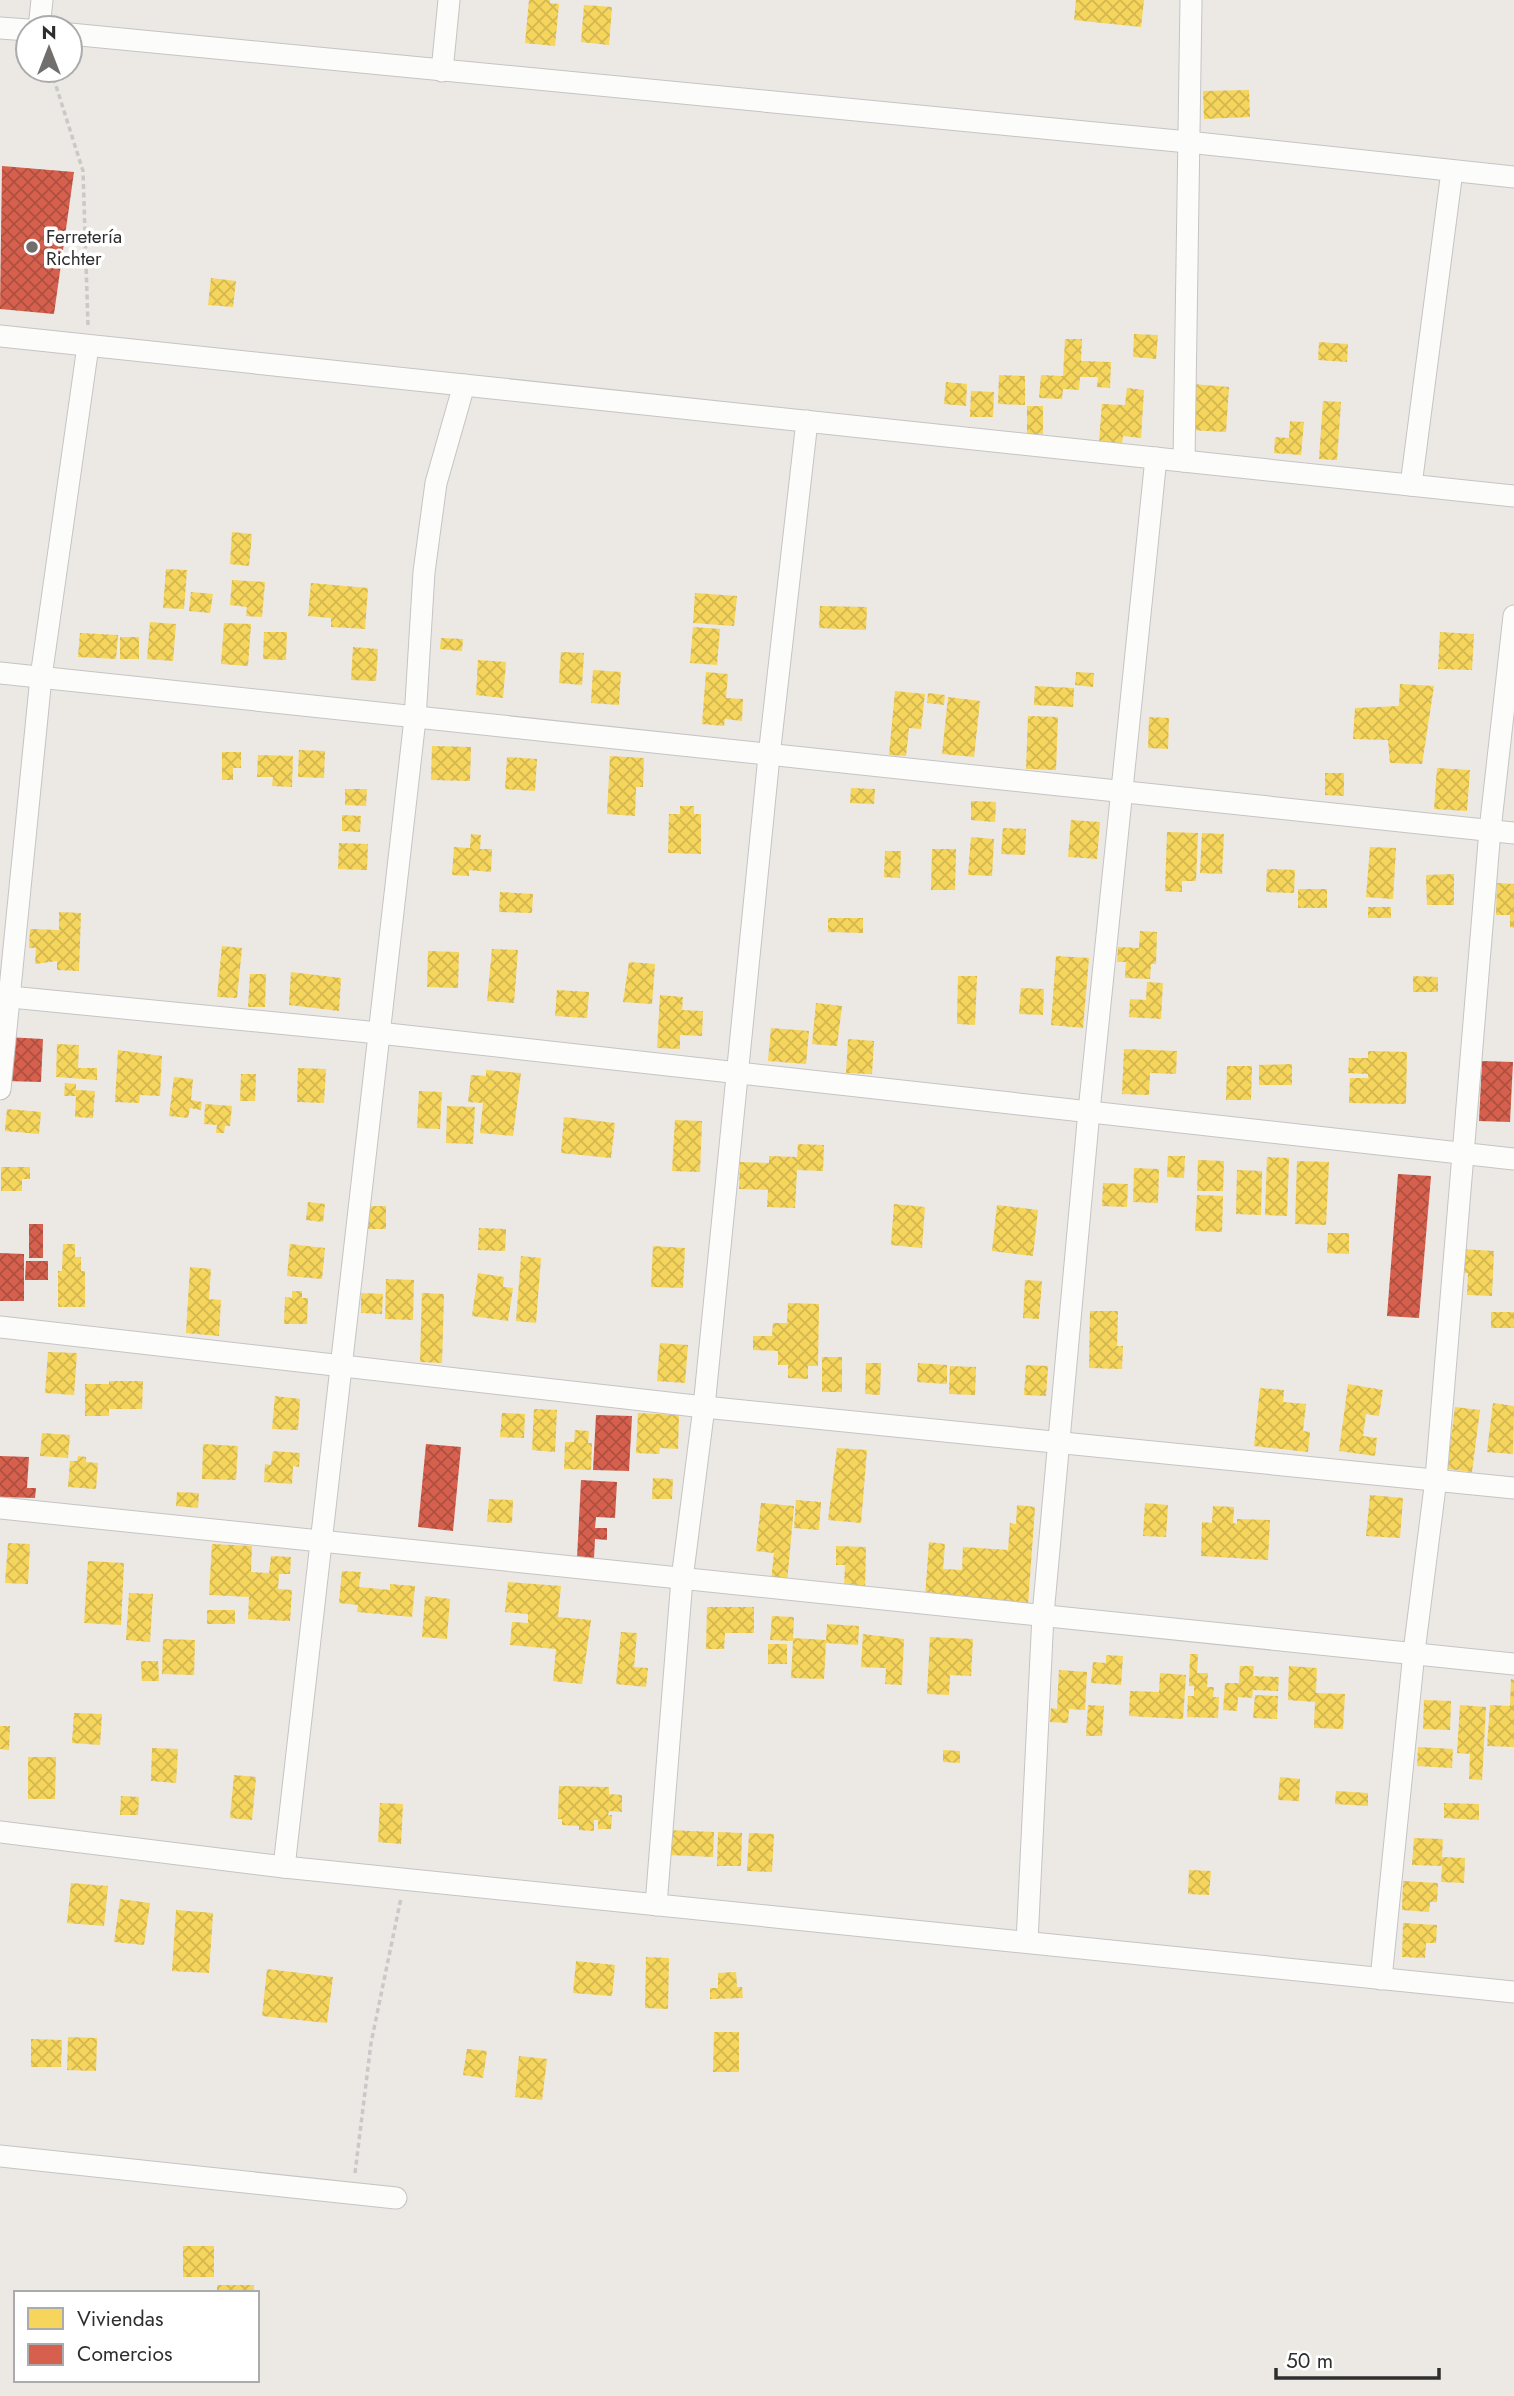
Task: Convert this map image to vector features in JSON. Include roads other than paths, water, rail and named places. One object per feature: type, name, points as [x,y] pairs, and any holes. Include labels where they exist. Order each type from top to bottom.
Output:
[{"type":"street","points":[[442,71],[449,0]]},
{"type":"street","points":[[1184,461],[1191,0]]},
{"type":"street","points":[[84,35],[1188,142],[1514,177]]},
{"type":"street","points":[[1411,485],[1452,171]]},
{"type":"street","points":[[0,336],[1514,496]]},
{"type":"street","points":[[0,1089],[5,997],[41,677],[88,345]]},
{"type":"street","points":[[284,1867],[415,719],[424,572],[436,483],[464,385]]},
{"type":"street","points":[[656,1905],[682,1579],[704,1407],[769,756],[807,421]]},
{"type":"street","points":[[1027,1942],[1043,1615],[1089,1111],[1156,458]]},
{"type":"street","points":[[1381,1979],[1414,1652],[1436,1479],[1490,830],[1514,616]]},
{"type":"street","points":[[0,673],[415,719],[1514,833]]},
{"type":"street","points":[[5,997],[379,1033],[1514,1159]]},
{"type":"street","points":[[0,1327],[341,1363],[704,1407],[1514,1488]]},
{"type":"street","points":[[0,1508],[1514,1664]]},
{"type":"street","points":[[0,1832],[284,1867],[1514,1992]]},
{"type":"street","points":[[0,2156],[396,2198]]},
{"type":"place","name":"Ferretería Richter","points":[[32,247]]}]
